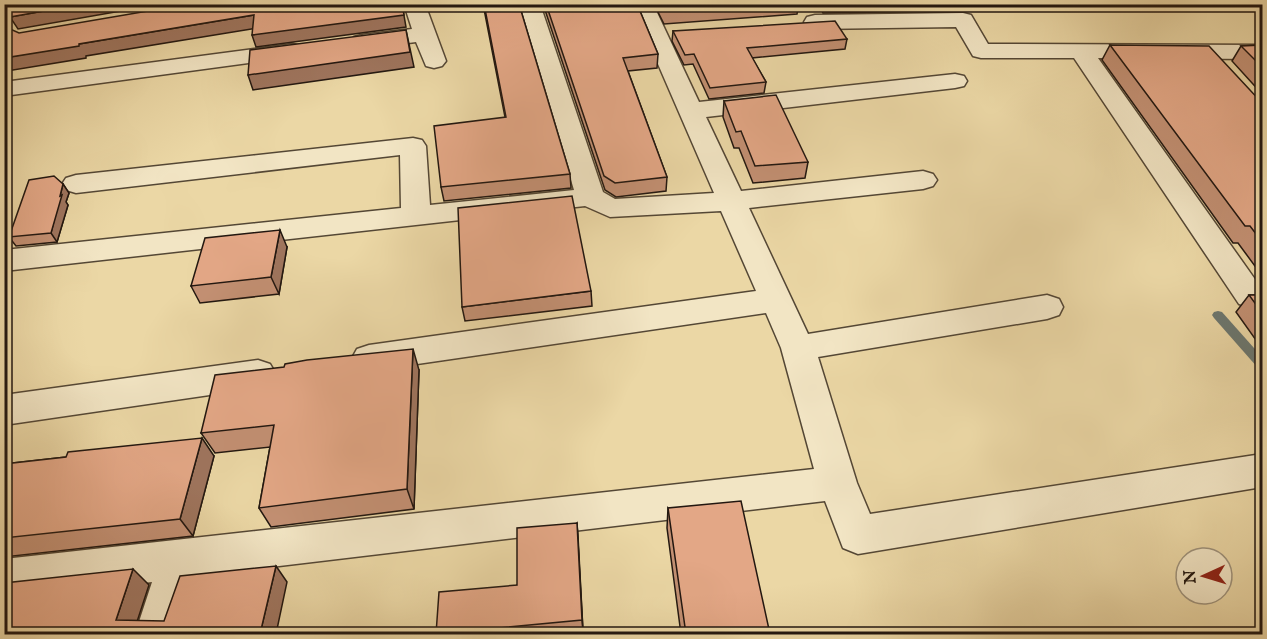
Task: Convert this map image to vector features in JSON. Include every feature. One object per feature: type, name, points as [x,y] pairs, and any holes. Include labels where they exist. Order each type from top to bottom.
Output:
[{"type":"street","points":[[414,4],[434,61]]},
{"type":"street","points":[[529,4],[590,197]]},
{"type":"street","points":[[792,24],[810,13],[963,20],[981,51],[1263,52]]},
{"type":"street","points":[[658,23],[689,111],[798,348],[837,483],[858,534],[1263,471]]},
{"type":"street","points":[[344,44],[425,34]]},
{"type":"street","points":[[4,89],[320,47]]},
{"type":"street","points":[[1081,51],[1250,296],[1263,296]]},
{"type":"street","points":[[1208,52],[1231,78]]},
{"type":"street","points":[[689,111],[955,81]]},
{"type":"street","points":[[76,184],[413,146],[416,216]]},
{"type":"street","points":[[4,261],[590,197],[610,208],[731,201],[923,180]]},
{"type":"street","points":[[336,363],[775,300]]},
{"type":"street","points":[[798,348],[1047,307]]},
{"type":"street","points":[[4,410],[289,369]]},
{"type":"street","points":[[4,579],[837,483]]},
{"type":"street","points":[[158,634],[180,559]]},
{"type":"building","points":[[14,4],[83,4],[10,17]]},
{"type":"building","points":[[189,4],[402,4],[404,15],[252,35],[254,15],[4,58],[4,40],[8,28],[19,33]]},
{"type":"building","points":[[484,4],[519,4],[570,174],[441,187],[434,126],[506,117]]},
{"type":"building","points":[[546,4],[637,4],[658,54],[623,58],[667,177],[615,183],[604,176]]},
{"type":"building","points":[[661,4],[751,4],[665,11]]},
{"type":"building","points":[[835,21],[847,39],[747,48],[766,82],[710,88],[694,54],[685,55],[673,31]]},
{"type":"building","points":[[406,30],[410,52],[248,75],[250,50]]},
{"type":"building","points":[[1110,45],[1209,46],[1263,104],[1263,243],[1250,226],[1245,226]]},
{"type":"building","points":[[1263,45],[1263,68],[1241,46]]},
{"type":"building","points":[[776,95],[808,162],[755,166],[741,131],[736,132],[724,101]]},
{"type":"building","points":[[54,176],[63,184],[51,233],[9,237],[29,180]]},
{"type":"building","points":[[572,196],[591,291],[462,307],[458,208]]},
{"type":"building","points":[[280,230],[271,277],[191,286],[205,238]]},
{"type":"building","points":[[1249,295],[1263,295],[1263,314]]},
{"type":"building","points":[[413,349],[407,489],[259,508],[274,425],[201,433],[215,375],[284,367],[285,364],[307,360]]},
{"type":"building","points":[[202,438],[180,519],[4,538],[4,464],[66,457],[68,452]]},
{"type":"building","points":[[741,501],[770,634],[686,634],[668,508]]},
{"type":"building","points":[[577,523],[582,620],[436,634],[439,592],[517,585],[517,528]]},
{"type":"building","points":[[276,566],[260,634],[4,634],[4,583],[133,569],[116,620],[164,621],[180,576]]},
{"type":"waterway","points":[[1218,315],[1262,365]]}]
